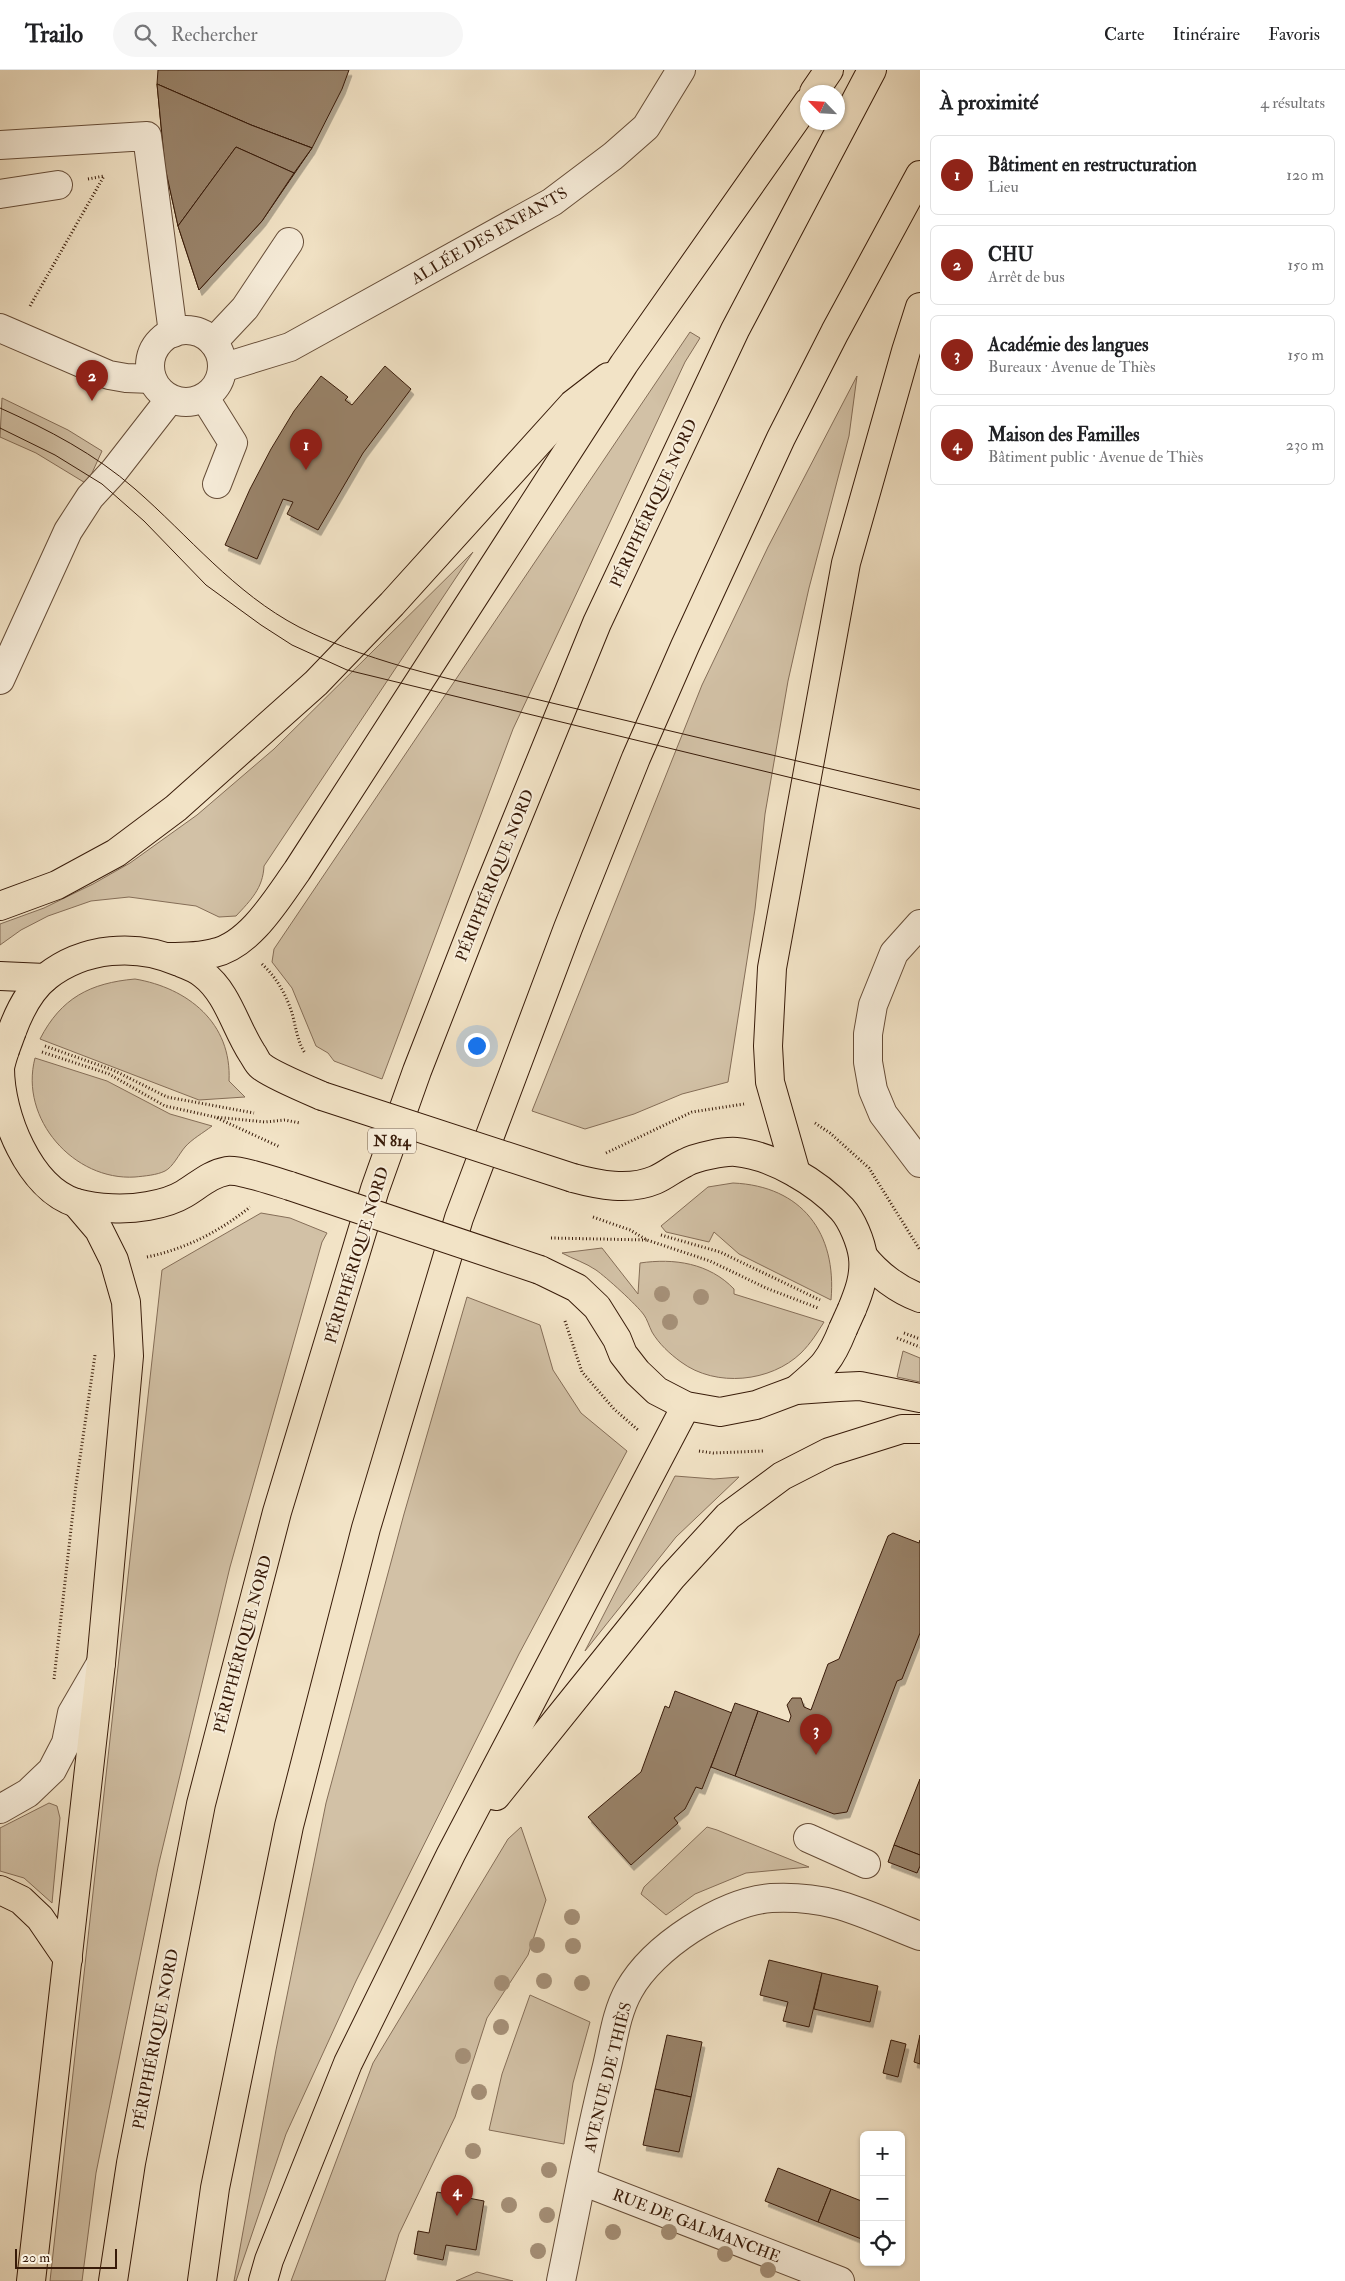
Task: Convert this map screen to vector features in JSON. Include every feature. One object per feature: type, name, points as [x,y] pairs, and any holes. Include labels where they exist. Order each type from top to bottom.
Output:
[{"type":"main road","points":[[819,85],[829,70]]},
{"type":"main road","name":"PÉRIPHÉRIQUE NORD","points":[[113,2281],[131,2163],[201,1804],[277,1512],[375,1189],[417,1071],[482,902],[597,623],[734,330],[872,70]]},
{"type":"main road","points":[[168,957],[215,953],[239,942],[267,912],[297,871],[624,364],[800,113]]},
{"type":"main road","points":[[202,2281],[215,2188],[289,1826],[366,1528],[459,1218],[568,928],[636,758],[685,646],[781,438],[835,332],[920,176]]},
{"type":"main road","points":[[796,1173],[770,1082],[768,1046],[772,968],[846,563],[920,307]]},
{"type":"main road","points":[[0,906],[57,885],[116,853],[176,808],[316,683],[392,604],[573,404],[624,364]]},
{"type":"main road","points":[[31,2281],[101,1664],[129,1356],[126,1302],[114,1260],[99,1230],[76,1203],[53,1189],[38,1176],[26,1160],[5,1114],[1,1094],[0,1069],[8,1040],[28,999],[45,978],[77,960],[96,953],[134,949],[168,957],[202,973],[217,987],[242,1037],[261,1066],[322,1096],[573,1178],[603,1186],[636,1184],[654,1180],[686,1162],[735,1152],[767,1160],[796,1173],[821,1190],[843,1210],[855,1230],[863,1256],[863,1276],[836,1348],[825,1365],[796,1390]]},
{"type":"main road","points":[[0,976],[45,978]]},
{"type":"main road","points":[[76,1203],[115,1208],[148,1206],[184,1194],[214,1174],[230,1170],[290,1186],[540,1270],[577,1288],[597,1307],[617,1339],[623,1354],[637,1372],[657,1391],[686,1406],[720,1412],[756,1405],[796,1390],[860,1386],[920,1398]]},
{"type":"main road","points":[[863,1256],[872,1268],[884,1278],[920,1298]]},
{"type":"main road","points":[[263,2281],[269,2260],[348,2063],[451,1854],[686,1406]]},
{"type":"main road","points":[[451,1854],[545,1733],[672,1577],[728,1516],[782,1476],[830,1452],[902,1429],[920,1429]]},
{"type":"main road","points":[[0,1890],[21,1900],[40,1918],[68,1958]]},
{"type":"street","name":"ALLÉE DES ENFANTS","points":[[222,368],[290,347],[552,202],[613,156],[646,127],[681,70]]},
{"type":"street","points":[[2,149],[147,136],[173,333]]},
{"type":"street","points":[[0,194],[58,185]]},
{"type":"street","points":[[213,342],[245,308],[290,242]]},
{"type":"street","points":[[0,328],[109,375],[152,379]]},
{"type":"street","points":[[184,330],[204,335],[213,342],[218,349],[222,368],[217,385],[205,398],[194,402],[182,403],[162,394],[152,379],[150,368],[156,346],[163,338],[184,330]]},
{"type":"street","points":[[205,398],[233,443],[217,484]]},
{"type":"street","points":[[0,680],[68,531],[90,497],[114,471],[170,399]]},
{"type":"street","points":[[920,924],[894,954],[873,1005],[868,1034],[868,1062],[873,1090],[883,1114],[920,1162]]},
{"type":"street","points":[[0,1809],[28,1793],[52,1770],[66,1743],[72,1712],[101,1664]]},
{"type":"street","points":[[808,1838],[866,1864]]},
{"type":"street","name":"AVENUE DE THIÈS","points":[[561,2281],[622,2005],[629,1989],[649,1964],[684,1934],[722,1913],[770,1898],[835,1904],[920,1936]]},
{"type":"street","name":"RUE DE GALMANCHE","points":[[582,2181],[840,2281]]},
{"type":"path","points":[[28,308],[104,176]]},
{"type":"path","points":[[239,942],[275,976],[291,1012],[299,1045],[307,1056]]},
{"type":"path","points":[[45,1046],[113,1070],[166,1097],[254,1113]]},
{"type":"path","points":[[42,1052],[109,1074],[165,1106],[214,1117],[265,1122],[285,1120],[303,1124]]},
{"type":"path","points":[[214,1117],[283,1149]]},
{"type":"path","points":[[114,1260],[148,1257],[185,1247],[231,1223],[251,1206]]},
{"type":"path","points":[[588,1216],[630,1230],[647,1240],[710,1261],[766,1288],[820,1308]]},
{"type":"path","points":[[661,1235],[720,1252],[822,1301]]},
{"type":"path","points":[[551,1238],[647,1240]]},
{"type":"path","points":[[904,1333],[920,1338]]},
{"type":"path","points":[[896,1338],[920,1347]]},
{"type":"path","points":[[53,1682],[76,1485],[96,1346]]},
{"type":"shaded area","points":[[690,332],[700,338],[685,362],[513,729],[382,1079],[334,1061],[328,1053],[316,1046],[292,988],[272,962],[274,949]]},
{"type":"shaded area","points":[[857,376],[849,436],[809,588],[788,681],[765,814],[755,909],[728,1082],[682,1094],[634,1114],[585,1129],[532,1111],[702,685],[768,547]]},
{"type":"shaded area","points":[[2,398],[68,430],[102,451],[87,484],[36,453],[0,437]]},
{"type":"shaded area","points":[[473,552],[264,866],[259,887],[236,916],[219,917],[196,906],[129,897],[91,901],[48,916],[21,930],[0,945],[0,924],[44,908],[93,884],[130,863],[197,815],[274,749]]},
{"type":"shaded area","points":[[135,979],[172,991],[189,1000],[203,1012],[215,1026],[223,1042],[228,1060],[229,1081],[245,1097],[199,1100],[40,1039],[57,1013],[78,995],[104,984]]},
{"type":"shaded area","points":[[35,1058],[107,1081],[170,1114],[212,1126],[188,1144],[171,1167],[162,1172],[135,1177],[113,1176],[91,1169],[72,1157],[56,1142],[44,1124],[35,1103],[32,1081]]},
{"type":"shaded area","points":[[733,1183],[757,1186],[778,1193],[796,1204],[810,1218],[821,1234],[828,1254],[831,1276],[831,1300],[739,1254],[714,1232],[709,1242],[666,1232],[661,1226],[708,1187]]},
{"type":"shaded area","points":[[261,1213],[290,1218],[327,1233],[322,1242],[230,1567],[158,1867],[96,2173],[82,2281],[50,2281],[162,1270]]},
{"type":"shaded area","points":[[602,1248],[638,1294],[640,1263],[678,1262],[690,1264],[714,1273],[734,1289],[734,1294],[824,1322],[801,1353],[789,1363],[775,1370],[743,1378],[710,1376],[681,1362],[661,1345],[640,1310],[601,1274],[588,1265],[562,1253]]},
{"type":"shaded area","points":[[467,1297],[540,1325],[553,1370],[581,1413],[627,1451],[519,1654],[356,1981],[286,2134],[236,2281],[234,2281],[276,2050],[326,1803],[404,1514]]},
{"type":"shaded area","points":[[903,1351],[920,1358],[920,1382],[897,1377]]},
{"type":"shaded area","points":[[675,1476],[714,1479],[739,1477],[676,1537],[585,1651]]},
{"type":"shaded area","points":[[49,1803],[57,1806],[60,1818],[52,1903],[24,1878],[0,1871],[0,1828]]},
{"type":"shaded area","points":[[521,1827],[546,1900],[528,1955],[487,2018],[455,2117],[399,2234],[385,2281],[291,2281],[373,2063],[508,1839]]},
{"type":"shaded area","points":[[707,1827],[809,1867],[746,1873],[695,1894],[666,1915],[641,1894],[644,1887]]},
{"type":"shaded area","points":[[530,1995],[590,2022],[573,2083],[564,2144],[489,2130],[502,2074]]},
{"type":"shaded area","points":[[477,2272],[513,2281],[456,2281]]},
{"type":"building","points":[[158,70],[349,70],[342,89],[312,148],[251,125],[157,84]]},
{"type":"building","points":[[157,84],[251,125],[312,148],[262,221],[199,290],[178,226],[165,167]]},
{"type":"building","points":[[157,84],[251,125],[312,148],[294,173],[236,147],[178,226],[165,167]]},
{"type":"building","points":[[236,147],[294,173],[262,221],[199,290],[178,226]]},
{"type":"building","points":[[385,366],[411,389],[363,453],[318,530],[287,514],[293,502],[283,499],[257,559],[225,545],[250,489],[271,449],[294,411],[321,376],[348,397],[345,400],[352,405]]},
{"type":"building","points":[[893,1533],[919,1543],[920,1540],[920,1633],[902,1679],[897,1681],[847,1812],[834,1814],[735,1776],[758,1711],[789,1722],[791,1716],[787,1705],[792,1698],[801,1698],[804,1707],[811,1710],[828,1664],[839,1659],[888,1536]]},
{"type":"building","points":[[675,1691],[732,1713],[702,1789],[696,1787],[685,1809],[674,1818],[678,1823],[631,1865],[588,1817],[641,1772],[665,1706],[669,1708]]},
{"type":"building","points":[[735,1703],[758,1711],[735,1776],[711,1767]]},
{"type":"building","points":[[920,1779],[920,1855],[894,1845]]},
{"type":"building","points":[[894,1845],[920,1855],[920,1866],[917,1873],[888,1862]]},
{"type":"building","points":[[769,1960],[822,1973],[809,2027],[783,2021],[788,2002],[760,1995]]},
{"type":"building","points":[[822,1973],[878,1986],[870,2022],[814,2009]]},
{"type":"building","points":[[667,2035],[702,2042],[691,2097],[655,2089]]},
{"type":"building","points":[[920,2035],[920,2064],[914,2062]]},
{"type":"building","points":[[891,2040],[906,2044],[898,2077],[883,2073]]},
{"type":"building","points":[[655,2089],[691,2097],[679,2152],[643,2145]]},
{"type":"building","points":[[778,2168],[831,2189],[818,2222],[765,2201]]},
{"type":"building","points":[[831,2189],[860,2200],[860,2238],[818,2222]]},
{"type":"building","points":[[437,2192],[484,2201],[476,2250],[446,2245],[443,2260],[414,2254],[418,2231],[429,2233]]},
{"type":"tram line","points":[[0,408],[54,434],[120,476],[213,563],[254,598],[299,627],[329,641],[360,653],[423,672],[920,790]]},
{"type":"tram line","points":[[0,428],[55,455],[102,484],[144,521],[206,585],[292,645],[347,670],[920,809]]},
{"type":"place","name":"CHU","points":[[92,401]]},
{"type":"place","name":"Bâtiment en restructuration","points":[[306,470]]},
{"type":"place","name":"Académie des langues","points":[[816,1755]]},
{"type":"place","name":"Maison des Familles","points":[[457,2216]]}]
